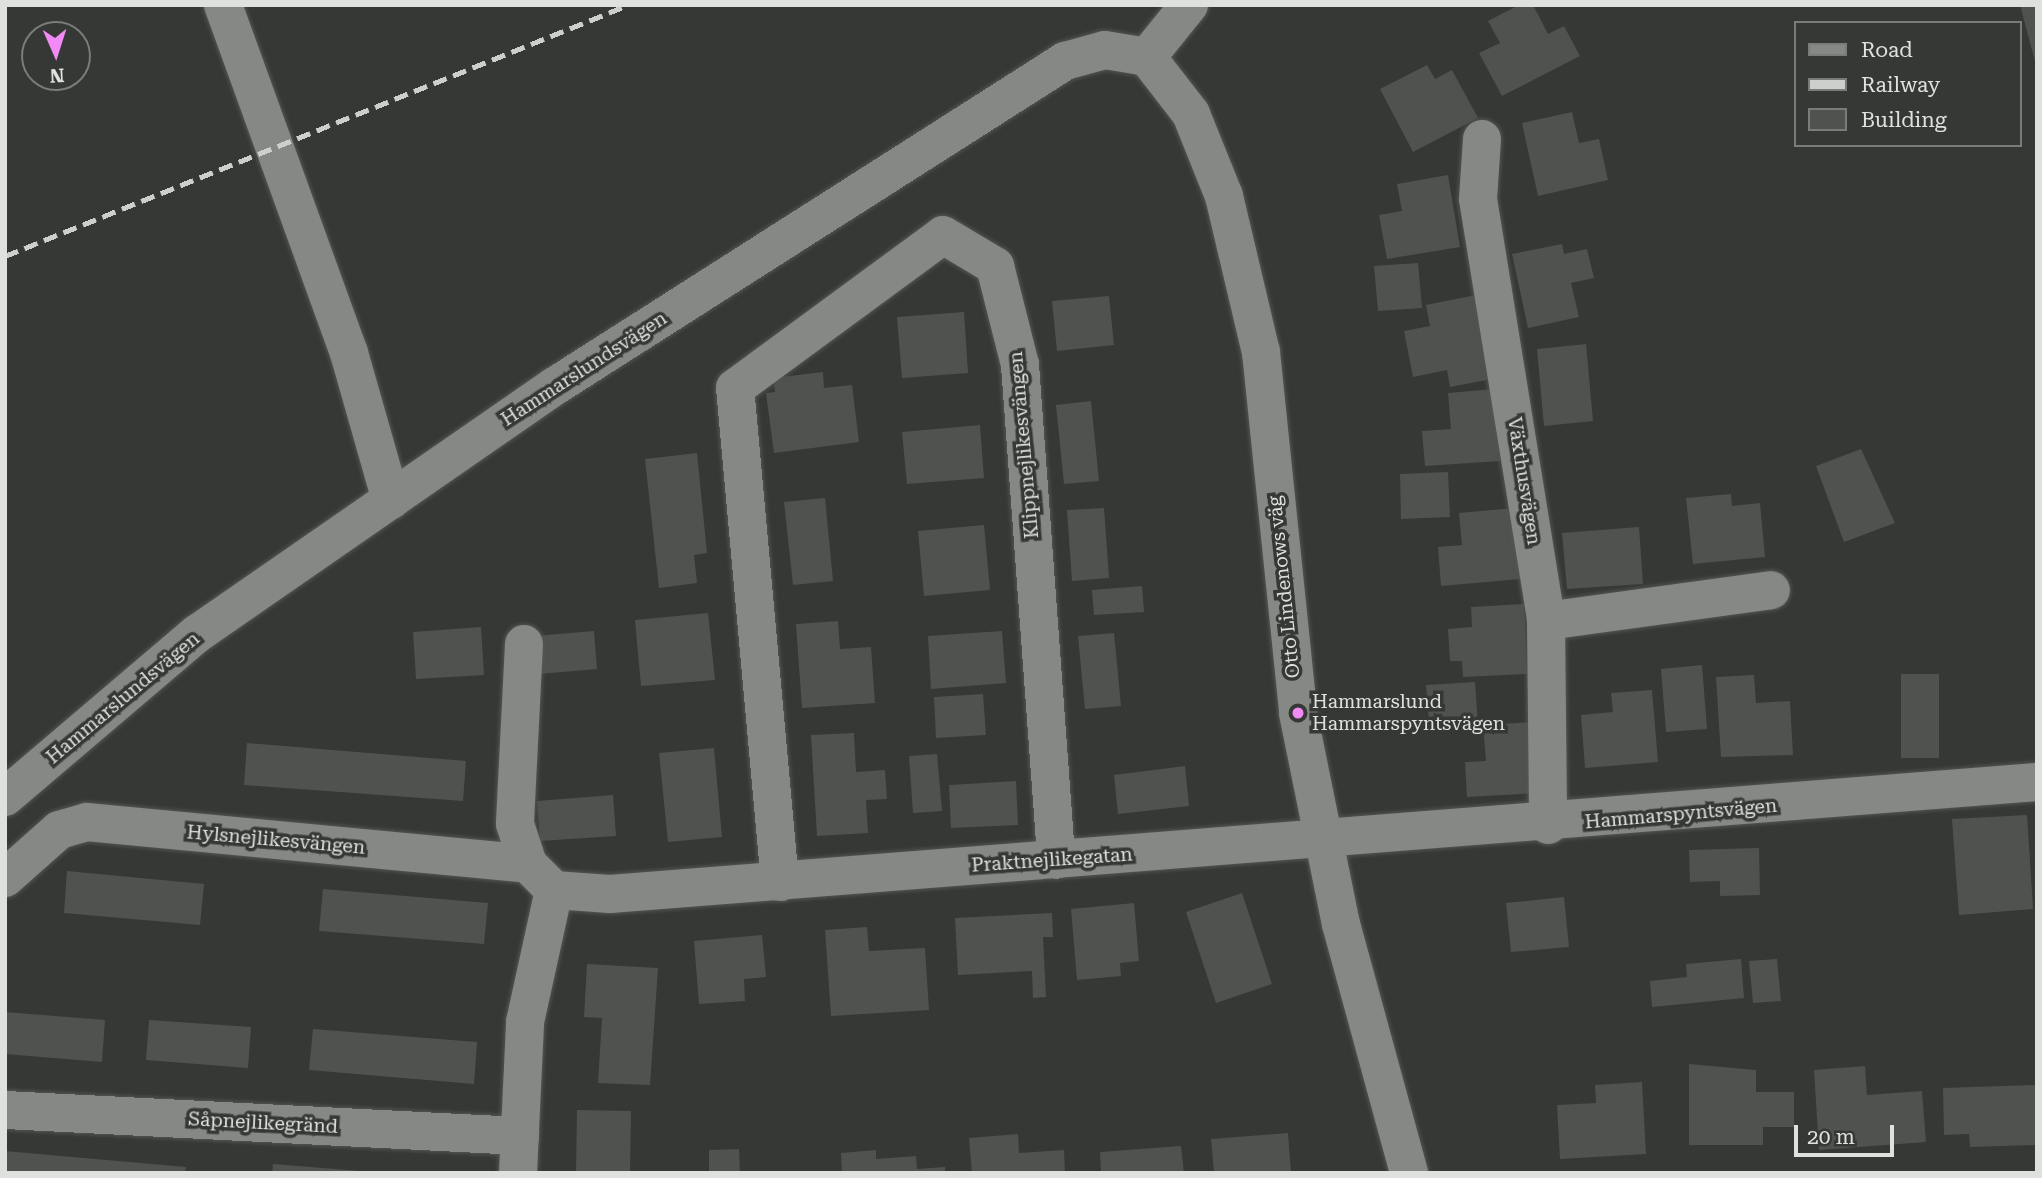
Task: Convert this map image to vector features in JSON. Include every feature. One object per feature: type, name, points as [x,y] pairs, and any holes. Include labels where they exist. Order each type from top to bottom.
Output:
[{"type":"street","points":[[223,5],[349,353],[391,500]]},
{"type":"street","points":[[1147,57],[1189,5]]},
{"type":"street","name":"Hammarslundsvägen","points":[[5,797],[198,633],[555,386],[1065,61],[1105,50],[1147,57]]},
{"type":"street","name":"Otto Lindenows väg","points":[[1147,57],[1191,114],[1219,184],[1261,352],[1289,649],[1324,839],[1409,1173]]},
{"type":"street","name":"Växthusvägen","points":[[1482,139],[1478,199],[1546,621],[1548,825]]},
{"type":"street","name":"Klippnejlikesvängen","points":[[780,882],[735,388],[943,235],[995,266],[1020,365],[1056,860]]},
{"type":"street","points":[[1546,621],[1770,590]]},
{"type":"street","points":[[519,1154],[525,1023],[554,890],[528,864],[515,824],[524,644]]},
{"type":"street","name":"Hammarspyntsvägen","points":[[1324,839],[1548,825],[2037,782]]},
{"type":"street","name":"Hylsnejlikesvängen","points":[[5,878],[59,830],[87,822],[528,864]]},
{"type":"street","name":"Praktnejlikegatan","points":[[554,890],[610,894],[1324,839]]},
{"type":"street","name":"Såpnejlikegränd","points":[[5,1110],[519,1154]]},
{"type":"building","points":[[1519,5],[1533,5],[1548,34],[1564,26],[1580,56],[1502,96],[1479,53],[1500,43],[1488,21]]},
{"type":"building","points":[[2020,5],[2037,5],[2037,65],[2036,65]]},
{"type":"building","points":[[1427,65],[1435,79],[1452,70],[1478,118],[1413,152],[1380,89]]},
{"type":"building","points":[[1572,112],[1579,143],[1599,139],[1608,180],[1538,196],[1522,123]]},
{"type":"building","points":[[1448,175],[1460,247],[1387,259],[1379,215],[1402,211],[1397,184]]},
{"type":"building","points":[[1562,244],[1564,254],[1587,249],[1594,278],[1571,283],[1579,317],[1528,328],[1512,254]]},
{"type":"building","points":[[1418,263],[1422,308],[1378,311],[1374,266]]},
{"type":"building","points":[[1476,295],[1492,379],[1450,387],[1447,370],[1413,377],[1404,331],[1430,326],[1426,305]]},
{"type":"building","points":[[1109,296],[1114,345],[1057,351],[1052,301]]},
{"type":"building","points":[[964,312],[968,373],[902,378],[897,317]]},
{"type":"building","points":[[1586,344],[1593,421],[1544,426],[1537,349]]},
{"type":"building","points":[[823,372],[824,388],[852,385],[859,442],[774,453],[766,393],[775,392],[773,378]]},
{"type":"building","points":[[1494,389],[1500,461],[1425,466],[1422,431],[1451,429],[1448,393]]},
{"type":"building","points":[[1091,401],[1099,481],[1064,484],[1056,405]]},
{"type":"building","points":[[980,425],[984,478],[907,484],[902,432]]},
{"type":"building","points":[[1861,449],[1895,523],[1844,542],[1816,466]]},
{"type":"building","points":[[697,453],[707,553],[694,555],[697,583],[659,588],[645,459]]},
{"type":"building","points":[[1448,472],[1450,517],[1401,519],[1400,474]]},
{"type":"building","points":[[1731,494],[1732,506],[1760,503],[1765,557],[1693,564],[1686,498]]},
{"type":"building","points":[[825,498],[833,581],[793,585],[784,502]]},
{"type":"building","points":[[1104,508],[1109,578],[1072,581],[1067,510]]},
{"type":"building","points":[[1515,508],[1521,579],[1441,586],[1438,547],[1462,545],[1459,513]]},
{"type":"building","points":[[984,525],[990,590],[924,596],[918,531]]},
{"type":"building","points":[[1639,527],[1643,584],[1567,589],[1562,533]]},
{"type":"building","points":[[1142,586],[1144,612],[1094,615],[1092,590]]},
{"type":"building","points":[[1524,604],[1527,674],[1463,677],[1462,661],[1450,661],[1448,629],[1472,627],[1471,607]]},
{"type":"building","points":[[708,613],[715,680],[641,686],[635,620]]},
{"type":"building","points":[[838,621],[840,649],[871,647],[875,703],[802,708],[796,624]]},
{"type":"building","points":[[481,627],[484,675],[416,679],[413,632]]},
{"type":"building","points":[[594,631],[597,669],[539,674],[535,636]]},
{"type":"building","points":[[1002,631],[1006,683],[931,689],[928,636]]},
{"type":"building","points":[[1114,633],[1121,706],[1085,709],[1078,636]]},
{"type":"building","points":[[1702,665],[1707,729],[1666,732],[1661,669]]},
{"type":"building","points":[[1901,674],[1939,674],[1939,758],[1901,758]]},
{"type":"building","points":[[1754,675],[1756,703],[1790,701],[1793,755],[1721,757],[1716,677]]},
{"type":"building","points":[[1475,682],[1478,725],[1429,722],[1426,685]]},
{"type":"building","points":[[1652,690],[1658,762],[1585,768],[1581,715],[1613,712],[1611,693]]},
{"type":"building","points":[[983,694],[986,735],[936,738],[934,697]]},
{"type":"building","points":[[1535,722],[1539,793],[1467,797],[1465,762],[1486,761],[1483,725]]},
{"type":"building","points":[[854,733],[856,772],[885,770],[887,799],[866,800],[868,833],[817,836],[811,735]]},
{"type":"building","points":[[247,743],[466,761],[463,801],[244,785]]},
{"type":"building","points":[[714,748],[722,837],[668,842],[659,753]]},
{"type":"building","points":[[937,754],[942,811],[913,813],[909,756]]},
{"type":"building","points":[[1185,766],[1189,806],[1118,814],[1114,775]]},
{"type":"building","points":[[1016,781],[1018,825],[951,828],[949,785]]},
{"type":"building","points":[[613,795],[616,836],[540,841],[537,801]]},
{"type":"building","points":[[2027,815],[2033,909],[1959,915],[1952,819]]},
{"type":"building","points":[[1759,848],[1760,895],[1720,896],[1720,881],[1690,882],[1689,850]]},
{"type":"building","points":[[67,871],[204,884],[200,925],[64,913]]},
{"type":"building","points":[[323,889],[488,903],[484,944],[319,931]]},
{"type":"building","points":[[1242,893],[1272,984],[1216,1003],[1186,912]]},
{"type":"building","points":[[1564,897],[1569,947],[1511,952],[1506,903]]},
{"type":"building","points":[[1134,903],[1139,961],[1120,963],[1121,976],[1077,980],[1071,909]]},
{"type":"building","points":[[1052,913],[1053,937],[1043,937],[1046,997],[1033,998],[1032,971],[958,975],[955,918]]},
{"type":"building","points":[[867,927],[869,951],[925,948],[929,1010],[831,1016],[825,930]]},
{"type":"building","points":[[762,935],[766,977],[744,979],[745,1001],[699,1004],[694,941]]},
{"type":"building","points":[[1741,959],[1744,998],[1652,1007],[1650,981],[1687,977],[1686,964]]},
{"type":"building","points":[[1777,959],[1781,1001],[1753,1003],[1749,961]]},
{"type":"building","points":[[587,964],[658,968],[650,1085],[598,1083],[602,1018],[584,1017]]},
{"type":"building","points":[[5,1012],[105,1020],[102,1062],[5,1054]]},
{"type":"building","points":[[149,1020],[251,1027],[248,1068],[146,1060]]},
{"type":"building","points":[[313,1029],[477,1042],[474,1084],[309,1070]]},
{"type":"building","points":[[1689,1064],[1756,1070],[1756,1092],[1794,1092],[1794,1127],[1763,1127],[1763,1145],[1689,1145]]},
{"type":"building","points":[[1865,1066],[1867,1095],[1922,1091],[1926,1142],[1819,1150],[1814,1070]]},
{"type":"building","points":[[1642,1082],[1646,1154],[1560,1159],[1557,1105],[1596,1103],[1595,1085]]},
{"type":"building","points":[[2037,1085],[2037,1145],[1970,1147],[1969,1134],[1944,1135],[1943,1088]]},
{"type":"building","points":[[577,1110],[631,1111],[630,1173],[576,1173]]},
{"type":"building","points":[[1288,1133],[1291,1173],[1214,1173],[1211,1139]]},
{"type":"building","points":[[1018,1134],[1019,1153],[1064,1150],[1065,1173],[972,1173],[969,1138]]},
{"type":"building","points":[[1181,1146],[1184,1173],[1101,1173],[1100,1152]]},
{"type":"building","points":[[739,1149],[740,1173],[709,1173],[709,1150]]},
{"type":"building","points":[[876,1150],[876,1159],[916,1156],[917,1169],[945,1167],[945,1173],[842,1173],[841,1153]]},
{"type":"building","points":[[5,1151],[186,1167],[185,1173],[5,1173]]},
{"type":"building","points":[[273,1164],[361,1171],[361,1173],[272,1173]]},
{"type":"railway","points":[[5,256],[628,5]]},
{"type":"place","name":"Hammarslund Hammarspyntsvägen","points":[[1298,713]]}]
